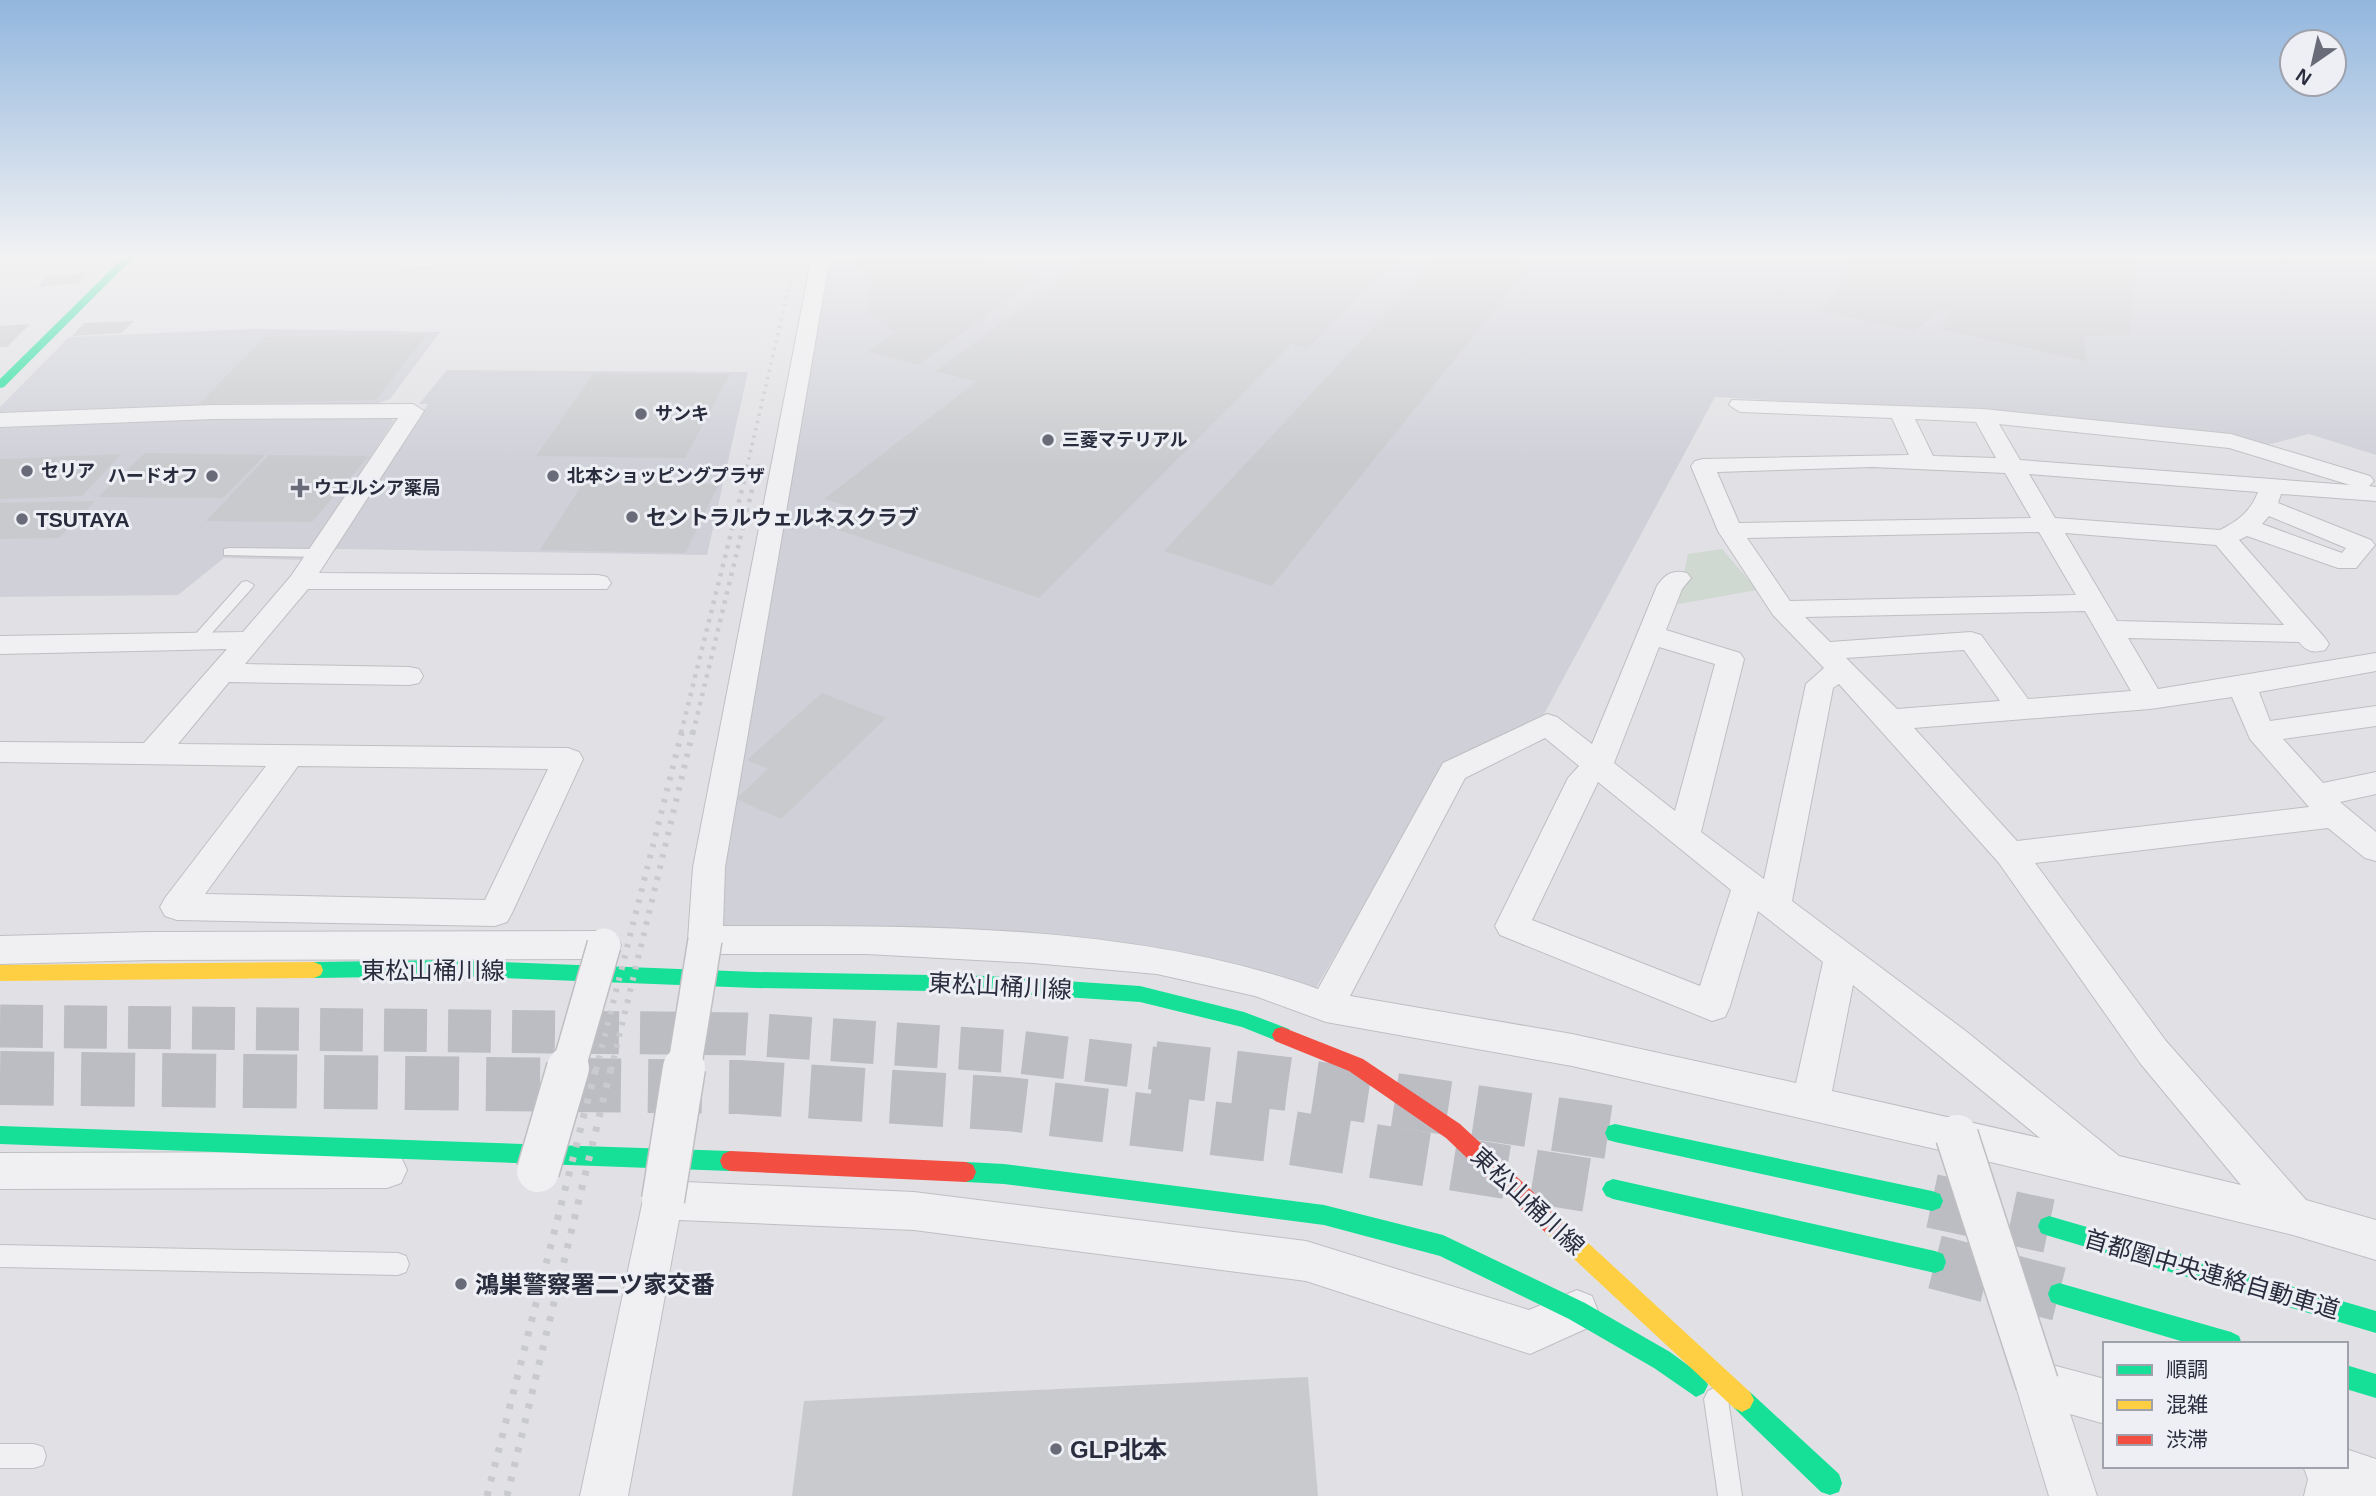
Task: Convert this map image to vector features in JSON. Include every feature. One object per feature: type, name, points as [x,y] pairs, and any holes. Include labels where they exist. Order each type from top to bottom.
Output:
[{"type":"main road","points":[[0,385],[60,326]]},
{"type":"main road","name":"東松山桶川線","points":[[0,973],[453,968],[755,980],[988,984],[1140,994],[1244,1020],[1356,1065],[1453,1131],[1830,1483]]},
{"type":"main road","points":[[1615,1133],[1932,1201]]},
{"type":"main road","name":"東松山桶川線","points":[[0,1135],[794,1163],[1004,1174],[1324,1215],[1443,1246],[1577,1311],[1662,1360],[1847,1496]]},
{"type":"main road","points":[[1613,1189],[1936,1262]]},
{"type":"main road","name":"首都圏中央連絡自動車道","points":[[2049,1226],[2376,1322]]},
{"type":"main road","points":[[2059,1294],[2224,1342]]},
{"type":"main road","points":[[2348,1378],[2376,1386]]},
{"type":"street","points":[[604,1496],[663,1199],[705,940],[706,892],[809,326]]},
{"type":"street","points":[[1740,405],[1983,416],[2231,441],[2376,486]]},
{"type":"street","points":[[0,420],[201,412],[413,411],[302,581],[153,753]]},
{"type":"street","points":[[1900,412],[1925,463]]},
{"type":"street","points":[[1983,416],[2150,699]]},
{"type":"street","points":[[2293,1216],[2153,1052],[2011,855],[1890,720],[1782,609],[1730,531],[1699,455],[2014,466],[2269,496],[2376,494]]},
{"type":"street","points":[[1730,531],[2046,525],[2235,532],[2347,563],[2362,545],[2269,496]]},
{"type":"street","points":[[2235,532],[2269,496]]},
{"type":"street","points":[[2235,532],[2306,634],[2335,669]]},
{"type":"street","points":[[1678,579],[1670,586],[1597,768],[1583,778],[1512,926],[1712,1006],[1762,895],[1820,684],[1832,660]]},
{"type":"street","points":[[302,581],[598,583]]},
{"type":"street","points":[[1782,609],[2092,603]]},
{"type":"street","points":[[2108,629],[2306,634]]},
{"type":"street","points":[[1651,635],[1730,659],[1684,836]]},
{"type":"street","points":[[0,645],[253,640]]},
{"type":"street","points":[[1832,660],[1970,641],[2019,707]]},
{"type":"street","points":[[1890,720],[2019,707],[2150,699],[2242,688],[2376,662]]},
{"type":"street","points":[[225,673],[409,676]]},
{"type":"street","points":[[2242,688],[2260,732],[2325,806],[2376,849]]},
{"type":"street","points":[[2260,732],[2376,716]]},
{"type":"street","points":[[1326,1007],[1454,771],[1547,724],[1597,768],[1954,1043],[2109,1172]]},
{"type":"street","points":[[0,752],[568,759],[478,947]]},
{"type":"street","points":[[150,946],[289,757]]},
{"type":"street","points":[[2011,855],[2325,806],[2376,783]]},
{"type":"street","points":[[177,907],[495,913]]},
{"type":"street","points":[[705,940],[866,940],[1033,949],[1157,960],[1257,982],[1326,1007],[1572,1049],[2109,1172],[2293,1216],[2376,1240]]},
{"type":"street","points":[[0,950],[150,946],[604,946],[538,1171],[0,1171]]},
{"type":"street","points":[[1811,1103],[1841,957]]},
{"type":"street","points":[[1957,1136],[2073,1496]]},
{"type":"street","points":[[663,1199],[914,1211],[1306,1261],[1530,1332],[1577,1311]]},
{"type":"street","points":[[2037,1382],[2103,1401]]},
{"type":"lane","points":[[229,552],[320,553]]},
{"type":"lane","points":[[197,641],[247,585]]},
{"type":"lane","points":[[0,1256],[398,1264]]},
{"type":"lane","points":[[1716,1399],[1730,1496]]},
{"type":"lane","points":[[0,1456],[34,1456]]},
{"type":"shaded area","points":[[816,326],[2376,326],[2376,455],[2309,434],[2263,446],[2044,416],[1715,397],[1543,716],[1444,767],[1309,1000],[1197,962],[1032,932],[705,940]]},
{"type":"shaded area","points":[[252,329],[440,332],[390,399],[376,404],[0,416],[0,407],[69,337]]},
{"type":"shaded area","name":"北本ショッピングプラザ","points":[[447,370],[748,372],[707,555],[335,549],[428,404],[419,404]]},
{"type":"shaded area","points":[[386,415],[394,421],[311,547],[308,560],[224,558],[178,595],[0,597],[0,428],[184,418]]},
{"type":"shaded area","points":[[1722,549],[1757,590],[1678,604],[1688,554]]},
{"type":"building","points":[[0,326],[28,326],[7,347],[0,347]]},
{"type":"building","points":[[81,326],[129,326],[121,333],[72,336]]},
{"type":"building","points":[[888,326],[972,326],[918,365],[868,351],[897,332],[888,329]]},
{"type":"building","name":"三菱マテリアル","points":[[998,326],[1329,326],[1308,348],[1292,344],[1039,598],[830,527],[854,508],[824,499],[976,382],[936,371]]},
{"type":"building","name":"三菱マテリアル","points":[[1375,326],[1482,326],[1272,586],[1164,551]]},
{"type":"building","points":[[1891,326],[1921,326],[1915,331]]},
{"type":"building","points":[[1943,326],[2131,326],[2130,335],[2084,336],[2086,361],[1941,329]]},
{"type":"building","points":[[427,334],[376,400],[199,404],[264,337]]},
{"type":"building","points":[[594,373],[730,374],[685,458],[536,456]]},
{"type":"building","points":[[145,453],[265,455],[223,498],[98,497]]},
{"type":"building","points":[[121,454],[82,496],[0,499],[0,459]]},
{"type":"building","points":[[269,455],[369,456],[312,522],[206,521]]},
{"type":"building","name":"セントラルウェルネスクラブ","points":[[584,482],[719,484],[685,553],[540,550]]},
{"type":"building","points":[[95,501],[59,538],[0,539],[0,503]]},
{"type":"building","points":[[822,693],[886,718],[781,819],[736,799],[768,769],[747,760]]},
{"type":"building","name":"GLP北本","points":[[1308,1377],[1318,1496],[792,1496],[804,1401]]},
{"type":"tunnel","points":[[0,1026],[745,1034],[1018,1052],[1169,1070]]},
{"type":"tunnel","points":[[1154,1068],[1288,1084],[1615,1133]]},
{"type":"tunnel","points":[[0,1078],[739,1087],[1008,1104],[1279,1136],[1613,1189]]},
{"type":"tunnel","points":[[1932,1201],[2049,1226]]},
{"type":"tunnel","points":[[1935,1262],[2059,1294]]},
{"type":"railway","points":[[747,467],[780,326]]},
{"type":"railway","points":[[758,467],[759,461]]},
{"type":"railway","points":[[681,733],[748,465]]},
{"type":"railway","points":[[693,733],[758,465]]},
{"type":"railway","points":[[596,1070],[682,731]]},
{"type":"railway","points":[[611,1070],[693,731]]},
{"type":"railway","points":[[487,1496],[596,1068]]},
{"type":"railway","points":[[507,1496],[611,1068]]},
{"type":"traffic: fast","points":[[0,385],[60,326]]},
{"type":"traffic: fast","points":[[314,970],[453,968],[755,980],[988,984],[1140,994],[1244,1020],[1282,1035]]},
{"type":"traffic: fast","points":[[1615,1133],[1932,1201]]},
{"type":"traffic: fast","points":[[0,1135],[730,1161]]},
{"type":"traffic: fast","points":[[966,1172],[1004,1174],[1324,1215],[1443,1246],[1577,1311],[1662,1360],[1696,1385]]},
{"type":"traffic: fast","points":[[1613,1189],[1935,1262]]},
{"type":"traffic: fast","points":[[2049,1226],[2376,1322]]},
{"type":"traffic: fast","points":[[2059,1294],[2224,1342]]},
{"type":"traffic: fast","points":[[2348,1378],[2376,1386]]},
{"type":"traffic: fast","points":[[1742,1400],[1830,1483]]},
{"type":"traffic: slow","points":[[0,973],[314,970]]},
{"type":"traffic: slow","points":[[1553,1225],[1742,1400]]},
{"type":"traffic: jam","points":[[1282,1035],[1356,1065],[1453,1131],[1553,1225]]},
{"type":"traffic: jam","points":[[730,1161],[966,1172]]},
{"type":"place","name":"サンキ","points":[[641,414]]},
{"type":"place","name":"三菱マテリアル","points":[[1048,440]]},
{"type":"place","name":"セリア","points":[[27,471]]},
{"type":"place","name":"ハードオフ","points":[[212,476]]},
{"type":"place","name":"北本ショッピングプラザ","points":[[553,476]]},
{"type":"place","name":"ウエルシア薬局","points":[[300,488]]},
{"type":"place","name":"セントラルウェルネスクラブ","points":[[632,517]]},
{"type":"place","name":"TSUTAYA","points":[[22,519]]},
{"type":"place","name":"鴻巣警察署二ツ家交番","points":[[461,1284]]},
{"type":"place","name":"GLP北本","points":[[1056,1449]]}]
